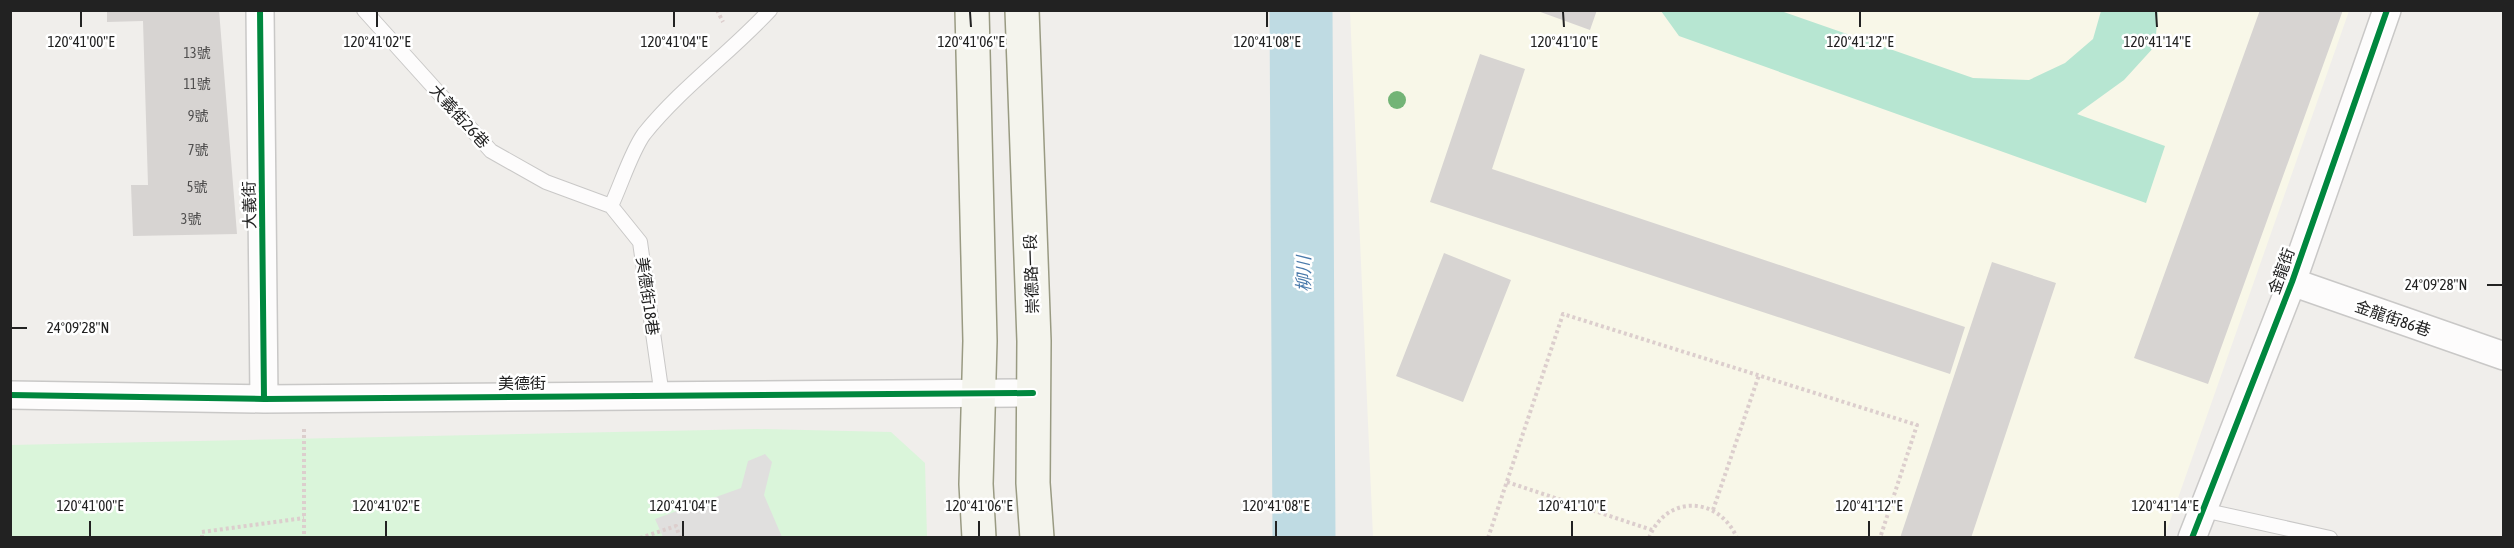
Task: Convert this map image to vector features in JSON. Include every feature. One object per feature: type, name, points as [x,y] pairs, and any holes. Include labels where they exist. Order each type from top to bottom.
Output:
[{"type":"main road","points":[[972,10],[980,394],[976,484],[979,537]]},
{"type":"main road","name":"崇德路一段","points":[[1022,10],[1034,393],[1033,483],[1037,537]]},
{"type":"street","name":"大義街","points":[[260,10],[264,399]]},
{"type":"street","name":"金龍街","points":[[2192,537],[2292,282],[2387,10]]},
{"type":"street","name":"金龍街86巷","points":[[2292,282],[2499,355]]},
{"type":"street","name":"美德街","points":[[10,395],[264,399],[1034,393]]},
{"type":"lane","name":"大義街26巷","points":[[364,10],[491,151],[546,182],[611,206]]},
{"type":"lane","points":[[611,206],[643,136],[699,77],[737,46],[771,10]]},
{"type":"lane","name":"美德街18巷","points":[[611,206],[640,242],[662,396]]},
{"type":"lane","points":[[2203,510],[2330,537]]},
{"type":"path","points":[[1488,537],[1563,314],[1917,425],[1880,537]]},
{"type":"path","points":[[1713,510],[1758,375]]},
{"type":"path","points":[[303,398],[304,537]]},
{"type":"path","points":[[1507,482],[1652,530]]},
{"type":"path","points":[[1649,537],[1660,518],[1672,510],[1686,506],[1713,510],[1724,517],[1737,537]]},
{"type":"path","points":[[202,537],[202,532],[304,518]]},
{"type":"path","points":[[640,537],[675,526],[680,537]]},
{"type":"shaded area","points":[[1350,11],[2349,11],[2164,538],[1373,537]]},
{"type":"shaded area","points":[[765,454],[772,462],[764,495],[782,537],[663,537],[655,519],[741,488],[748,461]]},
{"type":"green space","points":[[1661,11],[1781,11],[1973,78],[2029,80],[2065,63],[2093,39],[2101,11],[2158,11],[2155,46],[2124,80],[2077,114],[2165,146],[2146,203],[1679,36]]},
{"type":"green space","points":[[757,429],[891,432],[925,463],[927,537],[11,537],[10,445]]},
{"type":"building","points":[[107,10],[219,10],[237,234],[133,236],[131,185],[148,185],[143,21],[107,22]]},
{"type":"building","points":[[1535,10],[1597,10],[1590,30]]},
{"type":"building","points":[[2260,10],[2343,10],[2208,384],[2134,358]]},
{"type":"building","points":[[1480,54],[1525,69],[1492,169],[1965,327],[1950,374],[1430,202]]},
{"type":"building","points":[[1444,253],[1511,280],[1463,402],[1396,376]]},
{"type":"building","points":[[1992,262],[2056,283],[1971,538],[1900,538]]},
{"type":"waterway","name":"柳川","points":[[1301,10],[1304,538]]},
{"type":"cycle path","points":[[260,10],[264,399]]},
{"type":"cycle path","points":[[2192,538],[2292,282],[2387,10]]},
{"type":"cycle path","points":[[10,395],[264,399],[1033,393]]}]
